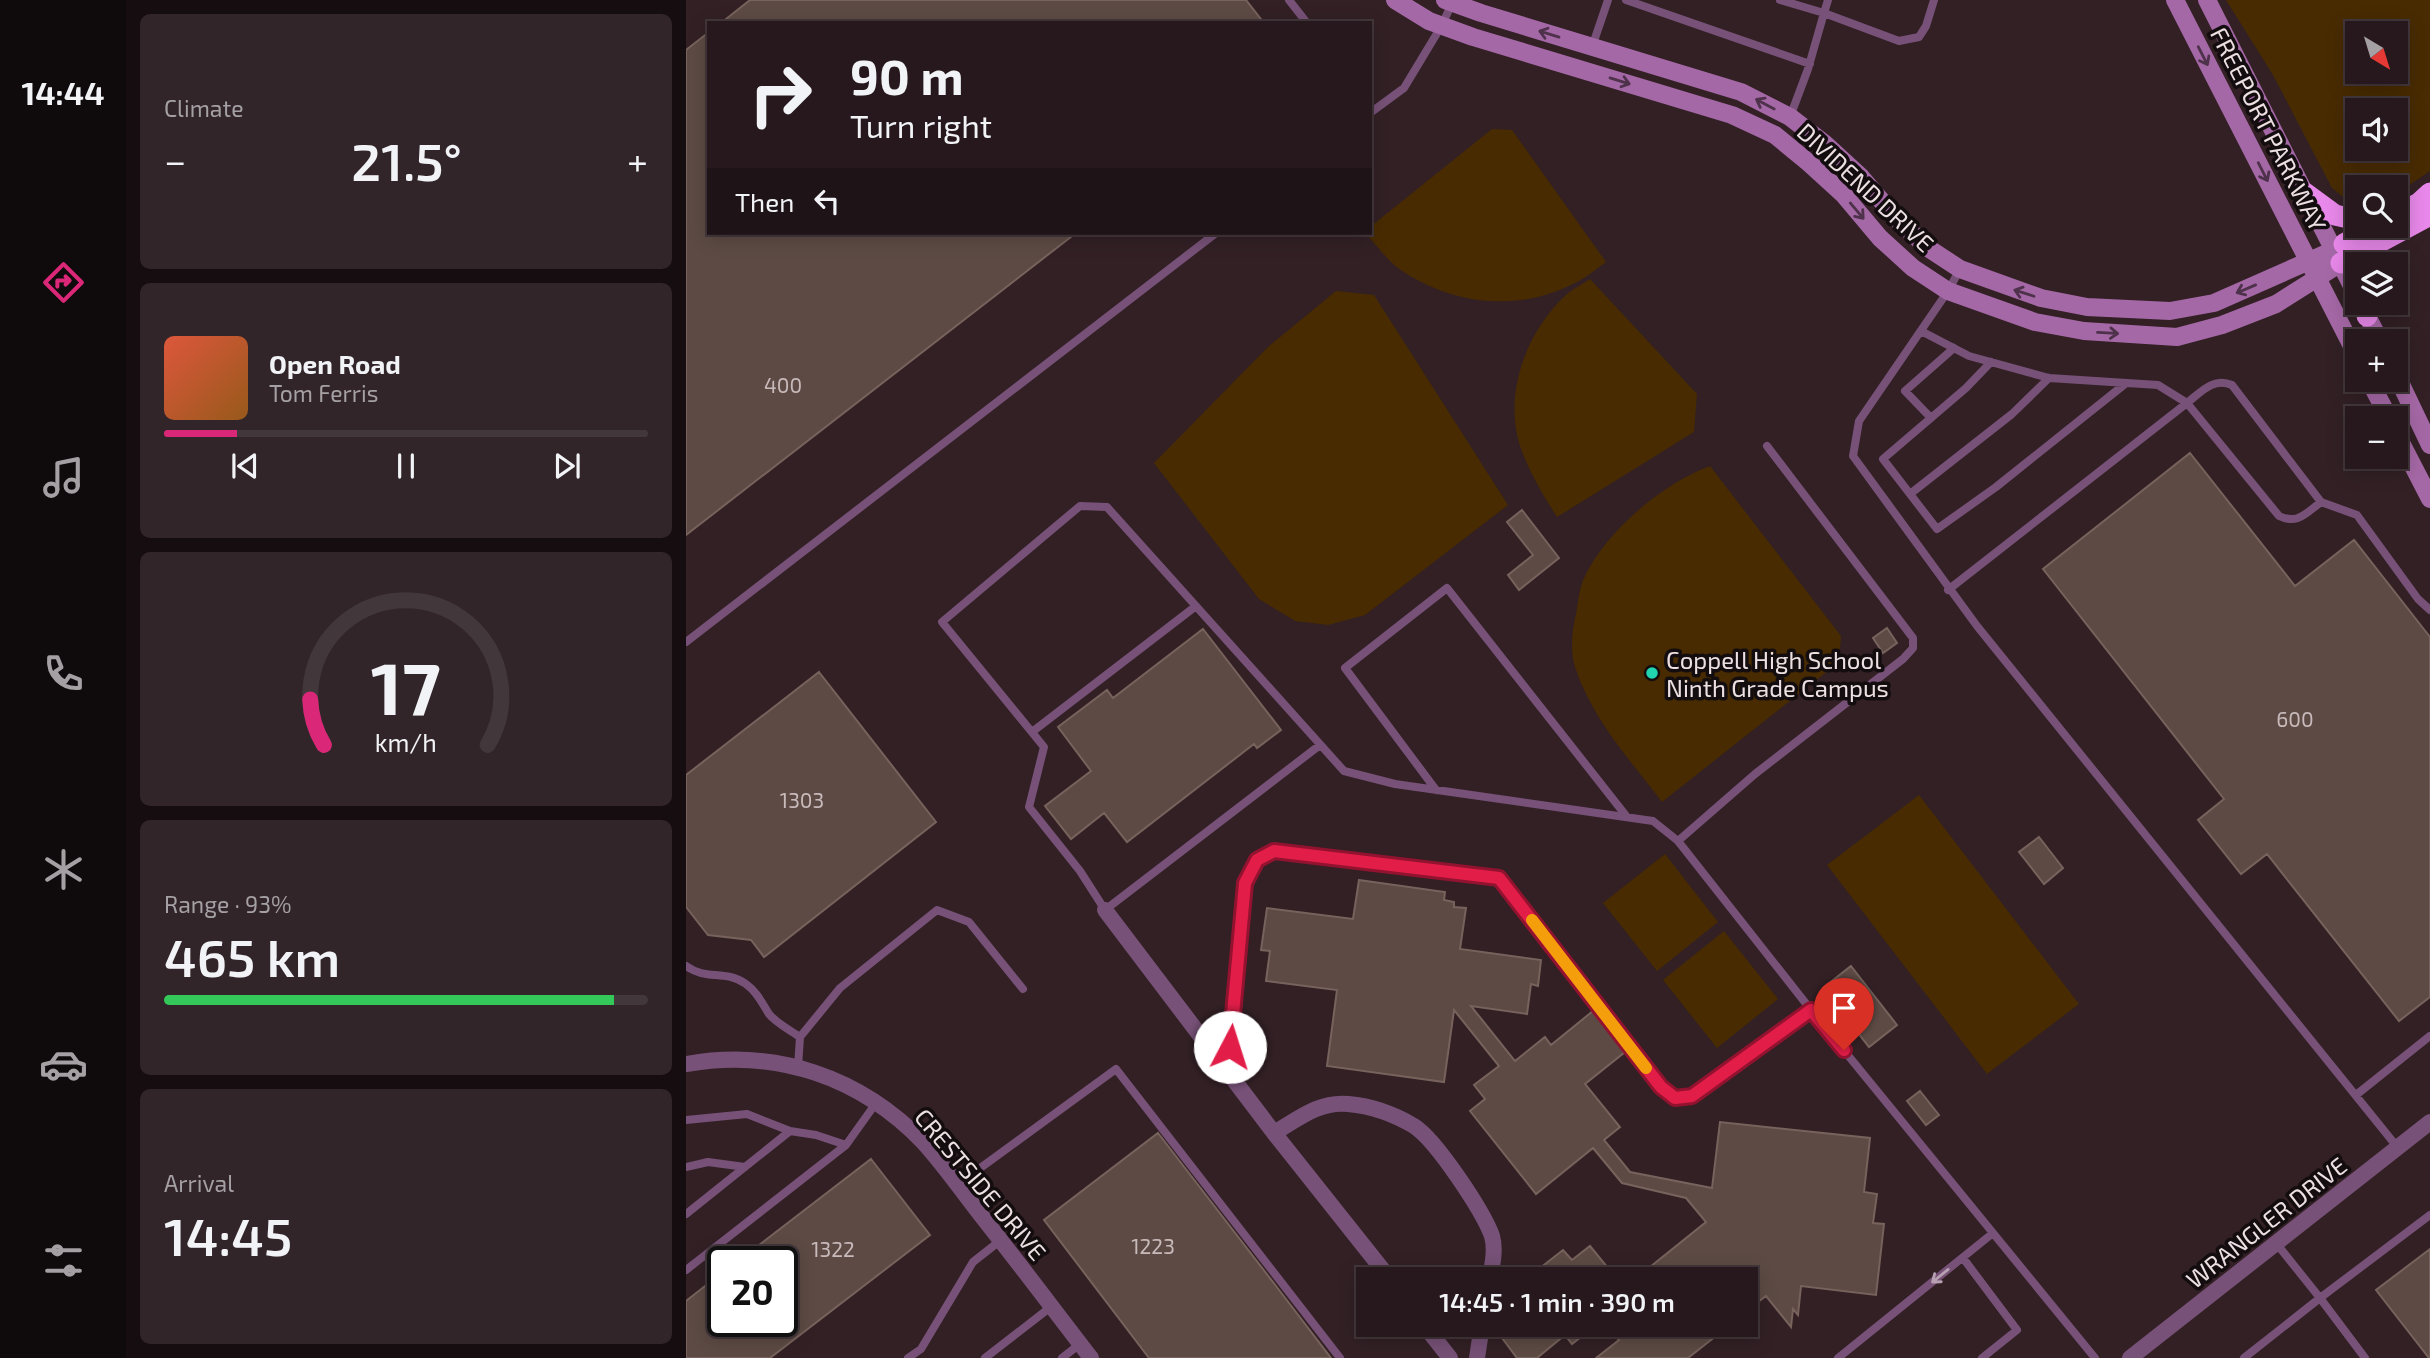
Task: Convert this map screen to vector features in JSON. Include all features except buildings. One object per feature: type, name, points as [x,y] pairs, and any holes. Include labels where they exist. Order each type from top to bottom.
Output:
[{"type":"highway","points":[[2305,192],[2335,215],[2345,217]]},
{"type":"highway","points":[[2408,213],[2430,193]]},
{"type":"highway","points":[[2408,220],[2430,215]]},
{"type":"highway","points":[[2338,257],[2361,238]]},
{"type":"highway","points":[[2338,257],[2370,238]]},
{"type":"street","name":"DIVIDEND DRIVE","points":[[1395,0],[1442,25],[1732,115],[1775,135],[1843,194],[1880,238],[1913,268],[1948,291],[2035,322],[2084,331],[2176,337],[2222,325],[2276,304],[2317,279],[2338,257]]},
{"type":"street","name":"FREEPORT PARKWAY","points":[[2175,0],[2345,333]]},
{"type":"street","name":"FREEPORT PARKWAY","points":[[2207,0],[2345,271]]},
{"type":"street","name":"DIVIDEND DRIVE","points":[[1449,1],[1741,92],[1790,117],[1825,144],[1861,177],[1898,220],[1928,248],[1960,269],[2041,298],[2087,307],[2170,311],[2214,303],[2309,261],[2338,257]]},
{"type":"street","points":[[1585,71],[1592,47]]},
{"type":"street","points":[[1775,135],[1790,117]]},
{"type":"street","points":[[2405,392],[2430,445]]},
{"type":"street","points":[[2408,456],[2430,499]]},
{"type":"street","points":[[1105,910],[1381,1267]]},
{"type":"street","name":"CRESTSIDE DRIVE","points":[[686,1064],[708,1060],[756,1060],[810,1069],[850,1087],[888,1110],[925,1144],[1091,1358]]},
{"type":"street","points":[[1275,1133],[1316,1108],[1346,1103],[1382,1110],[1417,1128],[1455,1173],[1492,1237],[1492,1267]]},
{"type":"street","name":"WRANGLER DRIVE","points":[[2130,1358],[2430,1122]]},
{"type":"street","points":[[1433,1337],[1450,1358]]},
{"type":"street","points":[[1477,1358],[1480,1337]]},
{"type":"lane","points":[[1289,0],[1305,21]]},
{"type":"lane","points":[[1592,47],[1608,0]]},
{"type":"lane","points":[[1626,0],[1810,64]]},
{"type":"lane","points":[[1780,0],[1899,41],[1919,37],[1926,26],[1934,0]]},
{"type":"lane","points":[[1790,117],[1810,64],[1828,0]]},
{"type":"lane","points":[[1372,110],[1404,88],[1442,25],[1449,1]]},
{"type":"lane","points":[[686,642],[1213,235]]},
{"type":"lane","points":[[1960,269],[1948,291],[1859,421],[1853,456],[1948,590],[2398,1147]]},
{"type":"lane","points":[[1921,331],[1969,356],[2049,378],[2158,385],[2187,402],[2279,516],[2289,521],[2299,519],[2321,502]]},
{"type":"lane","points":[[1931,418],[1905,391],[1954,348]]},
{"type":"lane","points":[[1991,362],[1966,388],[1883,459],[1937,529],[1996,488],[2125,384]]},
{"type":"lane","points":[[1910,494],[2012,414],[2049,378]]},
{"type":"lane","points":[[1948,590],[2187,402],[2211,384],[2224,382],[2232,385],[2321,502],[2357,515],[2418,599],[2430,610]]},
{"type":"lane","points":[[1678,841],[1755,774],[1903,659],[1913,648],[1913,638],[1768,446]]},
{"type":"lane","points":[[1320,745],[1105,910],[1080,871],[1029,807],[1044,747],[942,622],[1080,506],[1107,507],[1344,771],[1395,784],[1653,821],[1678,841],[1811,1010],[2095,1358]]},
{"type":"lane","points":[[1436,790],[1345,668],[1447,588],[1628,817]]},
{"type":"lane","points":[[1032,732],[1198,609]]},
{"type":"lane","points":[[1223,1066],[1230,1047],[1245,883],[1257,860],[1274,851],[1499,878],[1661,1087],[1675,1098],[1692,1096],[1811,1010]]},
{"type":"lane","points":[[798,1067],[800,1037],[841,988],[937,910],[969,922],[1023,989]]},
{"type":"lane","points":[[686,966],[698,974],[730,975],[749,986],[763,1002],[770,1016],[800,1037]]},
{"type":"lane","points":[[2356,1096],[2430,1036]]},
{"type":"lane","points":[[957,1185],[1116,1069],[1340,1358]]},
{"type":"lane","points":[[686,1270],[846,1145],[876,1102]]},
{"type":"lane","points":[[686,1120],[747,1114],[790,1132],[816,1135],[846,1145]]},
{"type":"lane","points":[[686,1214],[790,1132]]},
{"type":"lane","points":[[686,1167],[708,1162],[745,1167]]},
{"type":"lane","points":[[2244,1358],[2430,1215]]},
{"type":"lane","points":[[1838,1358],[1993,1233]]},
{"type":"lane","points":[[908,1358],[921,1349],[973,1262],[1001,1240]]},
{"type":"lane","points":[[2276,1243],[2365,1358]]},
{"type":"lane","points":[[1963,1258],[2017,1330],[1982,1358]]},
{"type":"lane","points":[[985,1358],[1052,1306]]},
{"type":"lane","points":[[1062,1358],[1080,1344]]},
{"type":"shaded area","points":[[2226,0],[2430,0],[2430,171],[2408,186],[2408,175],[2345,175],[2345,199],[2332,188],[2273,75]]},
{"type":"shaded area","points":[[1492,129],[1512,130],[1606,262],[1579,281],[1553,292],[1531,299],[1485,301],[1440,290],[1398,268],[1367,235],[1372,235],[1372,225]]},
{"type":"shaded area","points":[[1590,279],[1697,394],[1694,432],[1557,517],[1532,474],[1520,446],[1515,426],[1517,384],[1522,364],[1540,325],[1567,294]]},
{"type":"shaded area","points":[[1336,291],[1374,295],[1508,505],[1365,615],[1328,625],[1295,621],[1259,599],[1154,463],[1268,347]]},
{"type":"shaded area","points":[[1710,466],[1841,636],[1839,662],[1662,802],[1613,738],[1591,704],[1573,661],[1573,627],[1582,582],[1606,543],[1637,511],[1655,497],[1673,484]]},
{"type":"shaded area","points":[[1919,795],[2079,1004],[1987,1074],[1827,865]]},
{"type":"shaded area","points":[[1665,854],[1718,922],[1657,971],[1603,903]]},
{"type":"shaded area","points":[[1724,931],[1778,999],[1717,1048],[1663,980]]},
{"type":"slow traffic","points":[[1532,920],[1646,1068]]},
{"type":"place","name":"Coppell High School Ninth Grade Campus","points":[[1652,673]]},
{"type":"route","points":[[1230,1047],[1245,883],[1257,860],[1274,851],[1499,878],[1661,1087],[1675,1098],[1692,1096],[1811,1010],[1844,1050]]}]
